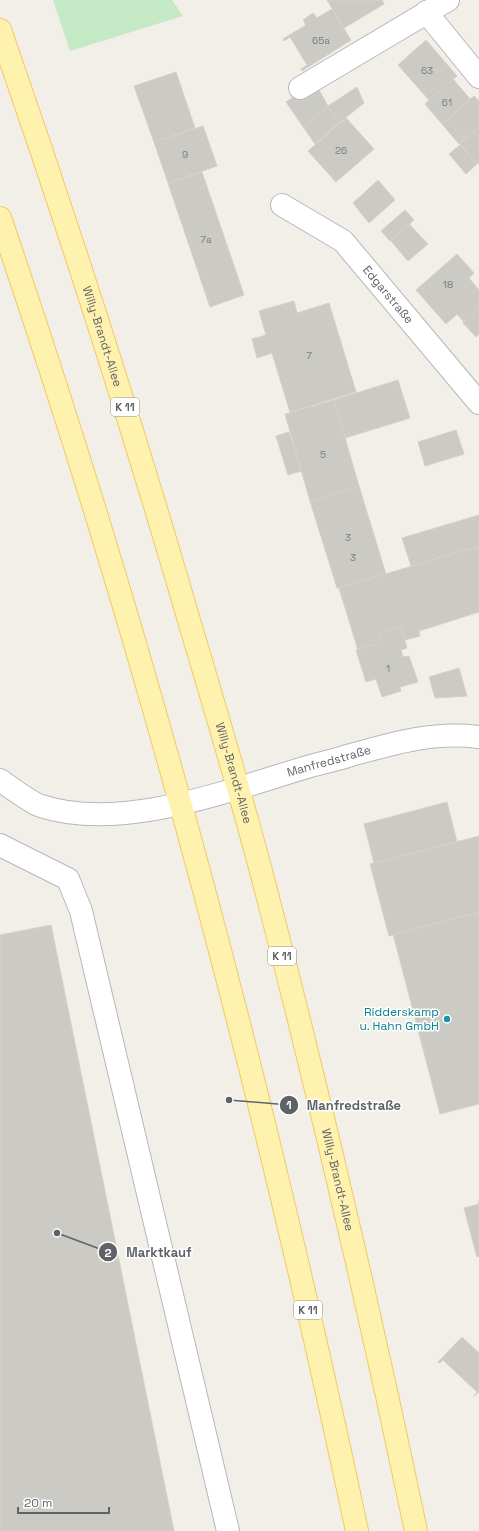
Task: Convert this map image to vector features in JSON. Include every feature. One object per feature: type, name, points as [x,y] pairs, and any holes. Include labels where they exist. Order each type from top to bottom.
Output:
[{"type":"main road","name":"Willy-Brandt-Allee","points":[[0,30],[41,148],[150,485],[238,788],[262,875],[325,1124],[385,1383],[416,1531]]},
{"type":"main road","name":"K 11","points":[[0,218],[46,351],[181,803],[256,1090],[330,1407],[357,1531]]},
{"type":"street","points":[[300,88],[448,0]]},
{"type":"street","points":[[426,12],[479,77]]},
{"type":"street","name":"Edgarstraße","points":[[282,206],[343,241],[479,403]]},
{"type":"street","name":"Manfredstraße","points":[[0,780],[40,806],[77,813],[118,814],[181,803],[406,740],[459,734],[479,737]]},
{"type":"street","points":[[0,845],[68,879],[82,911],[228,1531]]},
{"type":"green space","points":[[53,0],[172,0],[183,16],[70,51]]},
{"type":"building","points":[[327,0],[382,0],[384,4],[344,28]]},
{"type":"building","points":[[332,9],[351,40],[302,71],[301,69],[307,65],[290,37],[284,41],[283,39],[306,25],[303,20],[313,13],[317,18]]},
{"type":"building","points":[[426,40],[457,76],[429,100],[398,65]]},
{"type":"building","points":[[176,72],[195,128],[154,142],[134,86]]},
{"type":"building","points":[[453,79],[470,99],[442,124],[425,104]]},
{"type":"building","points":[[315,83],[328,106],[304,128],[286,102]]},
{"type":"building","points":[[357,87],[364,103],[339,123],[328,106]]},
{"type":"building","points":[[474,96],[479,101],[479,127],[464,140],[447,120]]},
{"type":"building","points":[[328,106],[339,123],[315,144],[304,128]]},
{"type":"building","points":[[346,118],[374,149],[336,182],[308,151]]},
{"type":"building","points":[[447,120],[464,140],[459,144],[442,124]]},
{"type":"building","points":[[203,126],[217,166],[168,183],[154,142]]},
{"type":"building","points":[[479,127],[479,163],[477,164],[460,144]]},
{"type":"building","points":[[460,145],[477,164],[466,174],[449,154]]},
{"type":"building","points":[[202,172],[244,295],[210,307],[168,183]]},
{"type":"building","points":[[378,180],[395,200],[369,223],[353,203]]},
{"type":"building","points":[[405,210],[414,220],[390,241],[381,231]]},
{"type":"building","points":[[409,224],[428,244],[408,261],[391,241]]},
{"type":"building","points":[[457,254],[474,273],[469,278],[479,290],[479,309],[464,322],[457,314],[446,324],[416,290]]},
{"type":"building","points":[[294,301],[297,313],[329,303],[356,392],[290,412],[272,353],[257,358],[252,339],[266,335],[259,311]]},
{"type":"building","points":[[479,309],[479,334],[476,337],[463,323]]},
{"type":"building","points":[[398,380],[410,418],[345,438],[334,400]]},
{"type":"building","points":[[334,400],[359,486],[310,501],[285,414]]},
{"type":"building","points":[[456,430],[464,454],[425,466],[418,442]]},
{"type":"building","points":[[289,432],[301,471],[288,475],[276,436]]},
{"type":"building","points":[[359,486],[386,574],[337,588],[310,501]]},
{"type":"building","points":[[479,515],[479,546],[411,566],[402,538]]},
{"type":"building","points":[[479,546],[479,612],[419,631],[420,636],[405,640],[401,627],[379,634],[382,642],[358,650],[339,588]]},
{"type":"building","points":[[401,627],[407,648],[401,650],[403,657],[409,656],[418,682],[400,687],[401,691],[382,697],[376,679],[366,682],[356,650],[382,642],[379,634]]},
{"type":"building","points":[[459,668],[467,696],[435,698],[429,677]]},
{"type":"building","points":[[447,802],[457,842],[374,863],[364,824]]},
{"type":"building","points":[[479,836],[479,912],[389,936],[370,864]]},
{"type":"building","name":"Ridderskamp u. Hahn GmbH","points":[[479,912],[479,1104],[440,1114],[393,934]]},
{"type":"building","points":[[51,925],[174,1531],[0,1531],[0,935]]},
{"type":"building","points":[[479,1204],[479,1256],[477,1257],[464,1208]]},
{"type":"building","points":[[462,1337],[479,1353],[479,1392],[473,1397],[477,1392],[443,1360],[440,1363],[438,1362]]},
{"type":"place","name":"Ridderskamp u. Hahn GmbH","points":[[447,1019]]},
{"type":"place","name":"Manfredstraße","points":[[229,1100]]},
{"type":"place","name":"Marktkauf","points":[[57,1233]]}]
